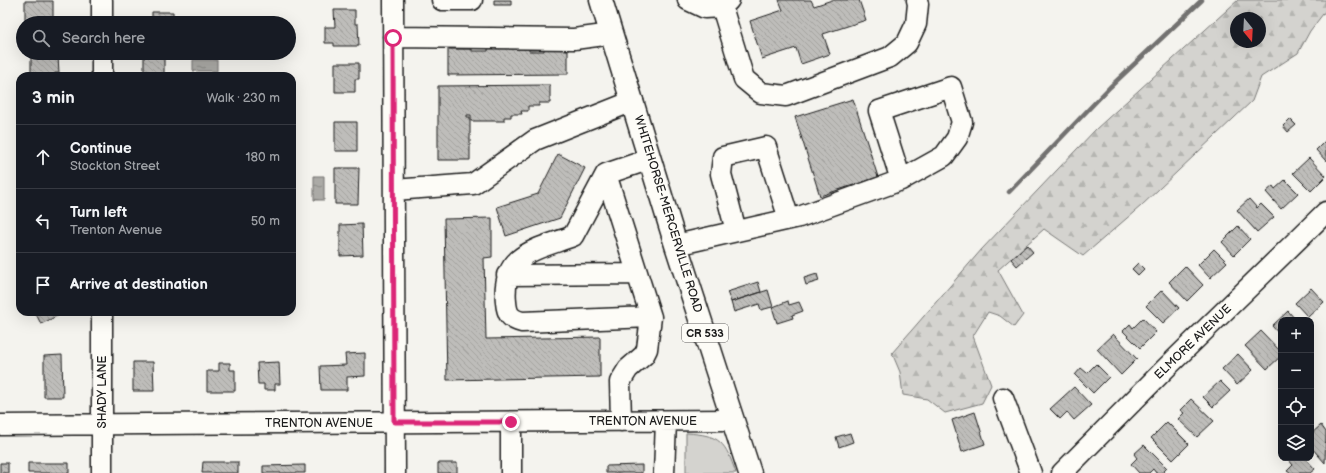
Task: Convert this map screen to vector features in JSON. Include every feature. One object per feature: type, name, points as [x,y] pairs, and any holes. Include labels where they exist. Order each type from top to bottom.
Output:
[{"type":"main road","name":"WHITEHORSE-MERCERVILLE ROAD","points":[[601,0],[676,245],[750,473]]},
{"type":"street","points":[[102,0],[102,16]]},
{"type":"street","points":[[393,0],[395,473]]},
{"type":"street","points":[[442,0],[472,0]]},
{"type":"street","points":[[688,0],[705,8],[725,3],[744,79],[761,93],[786,96],[890,57],[907,43],[913,31],[916,24],[917,0]]},
{"type":"street","points":[[393,38],[574,39],[612,34]]},
{"type":"street","points":[[102,60],[102,72]]},
{"type":"street","points":[[676,245],[799,217],[900,180],[944,156],[957,138],[962,122],[951,87],[879,111],[900,180]]},
{"type":"street","points":[[394,190],[473,184],[535,140],[633,101]]},
{"type":"street","points":[[736,231],[721,174],[723,157],[766,147],[789,219]]},
{"type":"street","points":[[650,159],[606,174],[573,236],[526,253],[507,275],[505,289],[506,305],[509,315],[514,320],[522,322],[651,317]]},
{"type":"street","points":[[606,174],[651,317],[647,349],[644,355],[628,369],[620,382],[621,421]]},
{"type":"street","name":"ELMORE AVENUE","points":[[1062,473],[1166,368],[1326,212]]},
{"type":"street","points":[[507,275],[637,274]]},
{"type":"street","name":"SHADY LANE","points":[[102,316],[102,473]]},
{"type":"street","points":[[1003,398],[1031,473]]},
{"type":"street","name":"TRENTON AVENUE","points":[[0,425],[733,420]]},
{"type":"street","points":[[664,473],[666,421]]},
{"type":"street","points":[[511,422],[511,473]]},
{"type":"green space","points":[[1238,0],[1326,0],[1326,10],[1310,31],[1298,53],[1261,77],[1252,101],[1141,206],[1083,256],[1044,229],[998,270],[1023,315],[1014,327],[1000,316],[988,312],[973,336],[991,385],[982,403],[945,413],[927,399],[903,395],[900,372],[892,353],[982,249],[1096,129]]},
{"type":"green space","points":[[686,433],[707,436],[720,442],[725,447],[736,473],[686,473]]},
{"type":"water","points":[[193,60],[217,60],[217,71],[193,71]]},
{"type":"water","points":[[314,176],[324,176],[324,200],[314,200]]},
{"type":"building","points":[[494,0],[511,0],[511,5],[494,5]]},
{"type":"building","points":[[779,0],[811,0],[814,6],[832,0],[859,0],[866,20],[823,34],[830,54],[801,64],[796,48],[762,59],[750,21],[783,10]]},
{"type":"building","points":[[25,1],[53,1],[53,16],[25,16]]},
{"type":"building","points":[[334,10],[355,10],[355,24],[358,24],[359,46],[334,46],[334,43],[325,43],[325,27],[335,27]]},
{"type":"building","points":[[152,12],[173,12],[173,16],[152,16]]},
{"type":"building","points":[[488,47],[529,47],[529,51],[544,51],[544,48],[568,48],[568,74],[448,75],[448,49],[488,51]]},
{"type":"building","points":[[31,60],[58,60],[59,72],[31,72]]},
{"type":"building","points":[[144,60],[164,60],[164,72],[144,72]]},
{"type":"building","points":[[335,63],[359,63],[359,79],[355,79],[355,92],[335,92]]},
{"type":"building","points":[[550,85],[550,103],[539,103],[539,106],[528,106],[528,111],[521,111],[522,114],[511,114],[511,117],[504,117],[504,121],[471,121],[471,115],[467,115],[467,117],[470,117],[470,160],[438,160],[438,86]]},
{"type":"building","points":[[853,99],[878,177],[820,196],[795,117]]},
{"type":"building","points":[[1290,119],[1296,125],[1288,132],[1283,126]]},
{"type":"building","points":[[335,122],[357,122],[357,151],[335,151]]},
{"type":"building","points":[[1326,140],[1326,161],[1316,150]]},
{"type":"building","points":[[558,154],[585,168],[560,218],[506,236],[497,207],[538,194]]},
{"type":"building","points":[[1309,158],[1326,176],[1311,191],[1293,173]]},
{"type":"building","points":[[335,168],[359,168],[358,204],[335,204]]},
{"type":"building","points":[[1285,180],[1298,193],[1281,209],[1266,192],[1273,186],[1275,189]]},
{"type":"building","points":[[1249,199],[1257,208],[1261,204],[1274,217],[1257,232],[1237,210]]},
{"type":"building","points":[[492,218],[492,257],[484,258],[486,339],[600,337],[600,377],[447,380],[444,219]]},
{"type":"building","points":[[362,224],[363,255],[340,256],[340,225]]},
{"type":"building","points":[[1238,226],[1250,239],[1234,255],[1222,242]]},
{"type":"building","points":[[1027,245],[1033,252],[1017,266],[1011,259]]},
{"type":"building","points":[[1214,249],[1227,262],[1210,278],[1198,265]]},
{"type":"building","points":[[1138,263],[1144,269],[1138,275],[1132,269]]},
{"type":"building","points":[[1185,266],[1203,285],[1187,301],[1169,282]]},
{"type":"building","points":[[817,274],[819,281],[806,285],[804,278]]},
{"type":"building","points":[[758,282],[761,292],[731,302],[727,292]]},
{"type":"building","points":[[1311,288],[1324,302],[1308,317],[1295,303]]},
{"type":"building","points":[[768,290],[773,307],[788,301],[789,305],[799,302],[803,311],[792,315],[793,318],[777,323],[772,307],[761,310],[759,304],[734,312],[731,302]]},
{"type":"building","points":[[1162,290],[1179,308],[1163,323],[1146,306]]},
{"type":"building","points":[[1288,311],[1293,317],[1282,317]]},
{"type":"building","points":[[37,316],[57,316],[41,324]]},
{"type":"building","points":[[1143,318],[1156,332],[1140,348],[1123,331],[1130,324],[1133,328]]},
{"type":"building","points":[[1278,320],[1278,333],[1272,326]]},
{"type":"building","points":[[1261,331],[1278,349],[1278,359],[1267,369],[1245,346]]},
{"type":"building","points":[[1113,334],[1137,359],[1121,375],[1097,349]]},
{"type":"building","points":[[365,353],[365,376],[347,377],[347,390],[321,390],[320,366],[346,365],[345,354]]},
{"type":"building","points":[[1238,354],[1253,370],[1237,385],[1222,369]]},
{"type":"building","points":[[62,355],[63,397],[44,397],[44,356]]},
{"type":"building","points":[[133,362],[153,362],[154,391],[133,391]]},
{"type":"building","points":[[279,362],[280,384],[275,384],[275,390],[264,390],[264,384],[258,384],[257,363]]},
{"type":"building","points":[[219,363],[230,363],[230,370],[235,370],[235,391],[207,391],[207,371],[219,371]]},
{"type":"building","points":[[1096,364],[1109,377],[1093,393],[1075,375],[1081,368],[1087,373]]},
{"type":"building","points":[[1220,381],[1230,391],[1213,407],[1203,397]]},
{"type":"building","points":[[1074,387],[1091,405],[1074,420],[1067,412],[1060,419],[1050,409]]},
{"type":"building","points":[[1191,399],[1214,421],[1197,437],[1178,419],[1184,413],[1180,410]]},
{"type":"building","points":[[975,412],[985,444],[962,452],[952,420]]},
{"type":"building","points":[[1167,422],[1189,444],[1173,460],[1151,438]]},
{"type":"building","points":[[1321,425],[1326,432],[1325,463],[1314,450],[1314,431]]},
{"type":"building","points":[[850,433],[853,442],[839,447],[836,437]]},
{"type":"building","points":[[1144,445],[1167,468],[1162,473],[1156,473],[1153,469],[1149,473],[1139,473],[1131,464],[1137,458],[1134,454]]},
{"type":"building","points":[[1290,461],[1308,461],[1315,469],[1310,473],[1290,473],[1287,471],[1293,465]]},
{"type":"building","points":[[203,462],[238,462],[238,473],[202,473]]},
{"type":"building","points":[[0,463],[8,463],[8,473],[0,473]]},
{"type":"building","points":[[28,463],[69,463],[69,473],[28,473]]},
{"type":"building","points":[[438,463],[457,463],[457,473],[438,473]]},
{"type":"building","points":[[305,465],[305,473],[263,473],[263,466]]},
{"type":"building","points":[[642,465],[642,473],[606,473],[606,466]]},
{"type":"waterway","points":[[1009,192],[1110,87],[1202,0]]},
{"type":"route","points":[[393,38],[394,422],[511,422]]}]
